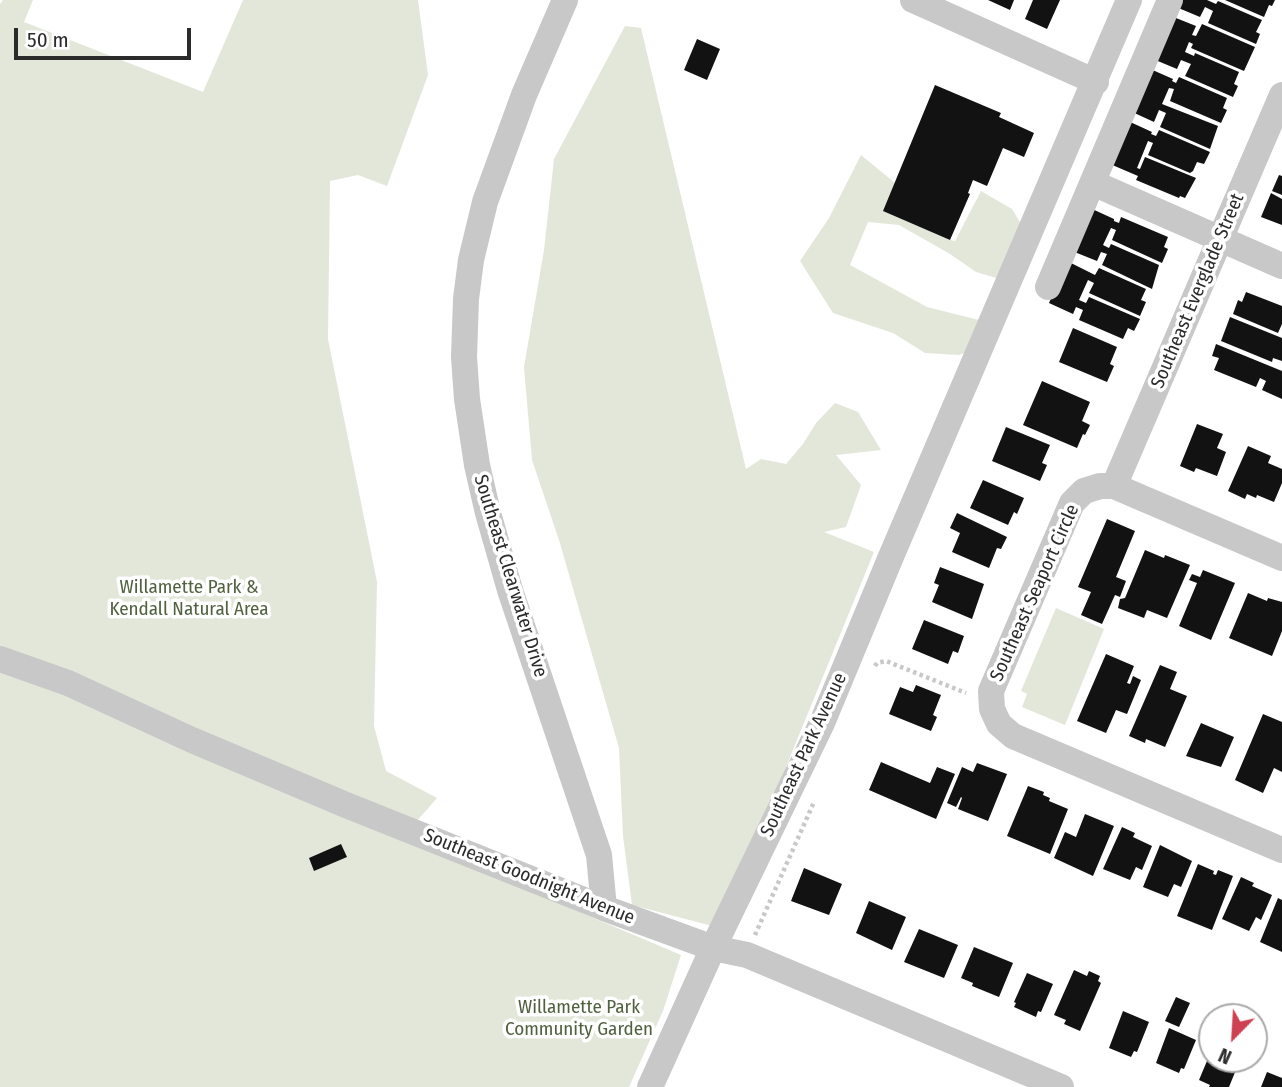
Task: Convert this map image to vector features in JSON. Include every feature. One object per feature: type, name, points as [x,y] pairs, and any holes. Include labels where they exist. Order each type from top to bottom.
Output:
[{"type":"street","name":"Southeast Clearwater Drive","points":[[565,0],[510,130],[485,202],[471,260],[466,299],[464,357],[477,465],[488,513],[510,590],[599,856],[604,908]]},
{"type":"street","points":[[914,0],[1096,82]]},
{"type":"street","name":"Southeast Park Avenue","points":[[650,1087],[713,948],[822,723],[1129,0]]},
{"type":"street","points":[[1048,287],[1170,0]]},
{"type":"street","name":"Southeast Everglade Street","points":[[1114,486],[1282,96]]},
{"type":"street","points":[[1093,183],[1282,266]]},
{"type":"street","name":"Southeast Seaport Circle","points":[[1114,486],[1100,486],[1084,491],[1072,503],[991,691],[992,709],[999,724],[1013,736],[1282,850]]},
{"type":"street","points":[[1114,486],[1282,558]]},
{"type":"street","name":"Southeast Goodnight Avenue","points":[[0,659],[68,683],[192,740],[345,805],[604,908],[713,948],[747,955],[1061,1087]]},
{"type":"path","points":[[871,675],[877,663],[886,661],[966,693]]},
{"type":"path","points":[[747,955],[815,799]]},
{"type":"green space","name":"Willamette Park & Kendall Natural Area","points":[[3,0],[33,0],[24,22],[203,92],[243,0],[418,0],[428,75],[387,186],[358,175],[330,181],[328,339],[377,582],[374,726],[386,771],[437,798],[403,837],[681,955],[663,1011],[629,1087],[0,1087],[0,4]]},
{"type":"green space","points":[[625,26],[641,28],[746,469],[761,459],[786,464],[816,423],[835,403],[858,412],[881,450],[836,455],[861,485],[846,527],[824,532],[874,552],[720,928],[632,905],[623,836],[619,748],[559,540],[532,460],[524,367],[544,250],[554,159]]},
{"type":"green space","points":[[861,155],[895,183],[884,211],[950,240],[955,241],[981,191],[1012,209],[1029,237],[1010,282],[976,272],[899,225],[868,222],[850,265],[927,307],[979,320],[982,346],[959,355],[925,353],[893,333],[833,313],[800,261],[829,218]]},
{"type":"green space","points":[[1056,608],[1104,629],[1065,725],[1022,707],[1027,694],[1021,691]]},
{"type":"building","points":[[988,0],[1014,0],[1010,10]]},
{"type":"building","points":[[1033,0],[1060,0],[1047,29],[1025,19]]},
{"type":"building","points":[[1179,0],[1207,0],[1216,4],[1218,1],[1262,20],[1256,32],[1260,34],[1256,44],[1208,23],[1213,11],[1205,7],[1200,17],[1176,7]]},
{"type":"building","points":[[1225,0],[1275,0],[1272,6],[1269,5],[1264,17]]},
{"type":"building","points":[[1171,16],[1196,26],[1192,35],[1196,36],[1202,24],[1255,47],[1244,71],[1191,48],[1193,44],[1189,42],[1185,52],[1194,56],[1195,53],[1239,72],[1234,84],[1238,86],[1233,97],[1185,76],[1191,64],[1181,60],[1177,69],[1153,59]]},
{"type":"building","points":[[697,39],[720,49],[707,80],[684,70]]},
{"type":"building","points":[[1148,68],[1173,79],[1176,83],[1179,77],[1227,98],[1223,108],[1227,110],[1221,123],[1170,101],[1174,89],[1169,88],[1162,104],[1218,126],[1210,149],[1160,127],[1166,113],[1159,110],[1154,122],[1130,111]]},
{"type":"building","points":[[935,85],[1001,113],[999,117],[1034,133],[1024,157],[1003,148],[987,186],[973,180],[968,193],[970,194],[950,240],[883,211]]},
{"type":"building","points":[[1128,121],[1156,136],[1159,130],[1210,152],[1204,164],[1197,162],[1190,173],[1148,155],[1153,143],[1148,141],[1137,168],[1140,169],[1145,157],[1196,178],[1185,198],[1136,180],[1138,176],[1110,164]]},
{"type":"building","points":[[1279,175],[1282,176],[1282,195],[1272,191]]},
{"type":"building","points":[[1271,193],[1282,199],[1282,225],[1261,217]]},
{"type":"building","points":[[1090,208],[1119,223],[1121,217],[1168,237],[1164,247],[1168,249],[1162,263],[1112,240],[1116,230],[1111,228],[1103,245],[1109,248],[1111,244],[1159,265],[1152,289],[1102,265],[1107,254],[1101,252],[1097,261],[1072,251]]},
{"type":"building","points":[[1067,261],[1095,275],[1099,268],[1146,289],[1141,300],[1146,302],[1140,316],[1089,293],[1094,283],[1088,280],[1079,300],[1086,303],[1089,297],[1140,319],[1134,331],[1128,328],[1123,339],[1079,320],[1083,310],[1076,307],[1073,314],[1049,303]]},
{"type":"building","points":[[1246,292],[1282,306],[1282,324],[1278,333],[1233,314],[1238,300],[1242,302]]},
{"type":"building","points":[[1230,317],[1282,338],[1282,361],[1273,358],[1272,362],[1221,341]]},
{"type":"building","points":[[1073,328],[1117,347],[1110,364],[1114,366],[1107,382],[1059,362]]},
{"type":"building","points":[[1216,344],[1282,371],[1282,399],[1262,390],[1266,381],[1260,378],[1256,387],[1214,370],[1219,358],[1212,356]]},
{"type":"building","points":[[1042,381],[1090,402],[1082,421],[1090,425],[1077,448],[1023,425]]},
{"type":"building","points":[[1197,424],[1223,434],[1217,448],[1226,452],[1217,476],[1196,468],[1194,472],[1180,466]]},
{"type":"building","points":[[1006,427],[1050,445],[1042,463],[1047,465],[1040,481],[992,461]]},
{"type":"building","points":[[1248,446],[1271,456],[1268,463],[1282,469],[1282,483],[1274,502],[1257,495],[1256,498],[1247,494],[1245,499],[1228,491]]},
{"type":"building","points":[[983,480],[1024,498],[1017,514],[1014,512],[1008,525],[970,508]]},
{"type":"building","points":[[957,513],[1007,537],[1001,549],[997,548],[989,568],[952,552],[960,533],[950,528]]},
{"type":"building","points":[[1107,519],[1135,531],[1116,577],[1126,581],[1120,597],[1115,595],[1102,624],[1081,615],[1091,592],[1078,587]]},
{"type":"building","points":[[1145,550],[1190,565],[1167,618],[1147,610],[1144,618],[1118,608],[1120,599],[1125,598]]},
{"type":"building","points":[[940,567],[984,584],[972,619],[932,602],[939,585],[934,583]]},
{"type":"building","points":[[1203,570],[1235,583],[1211,640],[1179,626],[1197,583],[1189,580],[1192,574],[1200,577]]},
{"type":"building","points":[[1248,593],[1267,601],[1268,598],[1282,602],[1282,631],[1272,656],[1229,638]]},
{"type":"building","points":[[924,620],[964,636],[958,653],[953,651],[948,664],[912,649]]},
{"type":"building","points":[[1106,654],[1134,666],[1127,683],[1130,684],[1133,676],[1141,680],[1127,714],[1116,710],[1106,733],[1077,721]]},
{"type":"building","points":[[1160,665],[1177,672],[1170,689],[1187,696],[1165,747],[1129,736]]},
{"type":"building","points":[[916,685],[941,695],[933,715],[937,717],[931,731],[889,714],[900,687],[913,692]]},
{"type":"building","points":[[1263,714],[1282,722],[1282,772],[1274,768],[1263,793],[1235,780]]},
{"type":"building","points":[[1201,723],[1234,737],[1221,767],[1186,756]]},
{"type":"building","points":[[881,762],[930,783],[937,767],[955,774],[936,819],[869,790]]},
{"type":"building","points":[[977,763],[1007,774],[988,821],[958,809],[961,797],[956,807],[947,803],[962,767],[973,772]]},
{"type":"building","points":[[1028,786],[1044,792],[1043,795],[1050,798],[1049,801],[1068,809],[1050,854],[1007,836]]},
{"type":"building","points":[[1085,814],[1114,826],[1093,876],[1054,858],[1065,832],[1076,837]]},
{"type":"building","points":[[1122,827],[1135,833],[1133,837],[1152,846],[1142,870],[1136,867],[1130,880],[1103,869]]},
{"type":"building","points":[[341,844],[347,857],[314,871],[309,858]]},
{"type":"building","points":[[1160,845],[1192,861],[1181,887],[1174,884],[1168,897],[1143,887]]},
{"type":"building","points":[[1198,864],[1214,871],[1213,874],[1216,875],[1218,870],[1233,876],[1212,930],[1177,916]]},
{"type":"building","points":[[804,868],[842,884],[829,915],[791,901]]},
{"type":"building","points":[[1241,877],[1254,883],[1252,886],[1272,895],[1261,920],[1256,917],[1249,931],[1222,919]]},
{"type":"building","points":[[1278,898],[1282,900],[1282,952],[1260,942]]},
{"type":"building","points":[[869,901],[906,917],[892,950],[856,933]]},
{"type":"building","points":[[919,929],[958,945],[944,978],[904,962]]},
{"type":"building","points":[[974,947],[1013,963],[999,997],[972,986],[973,983],[961,978]]},
{"type":"building","points":[[1074,970],[1087,976],[1089,971],[1100,976],[1098,981],[1101,983],[1080,1031],[1064,1024],[1066,1020],[1054,1015]]},
{"type":"building","points":[[1027,973],[1053,984],[1041,1012],[1038,1011],[1036,1017],[1014,1007]]},
{"type":"building","points":[[1176,997],[1190,1003],[1179,1027],[1165,1021]]},
{"type":"building","points":[[1123,1011],[1149,1022],[1137,1052],[1134,1051],[1131,1057],[1109,1048]]},
{"type":"building","points":[[1169,1028],[1196,1040],[1184,1069],[1181,1068],[1179,1073],[1156,1063]]},
{"type":"building","points":[[1202,1073],[1235,1073],[1229,1087],[1209,1087],[1210,1085],[1199,1080]]},
{"type":"building","points":[[1267,1073],[1282,1078],[1282,1087],[1261,1087]]},
{"type":"park label","name":"Willamette Park Community Garden","points":[[579,1019]]}]
